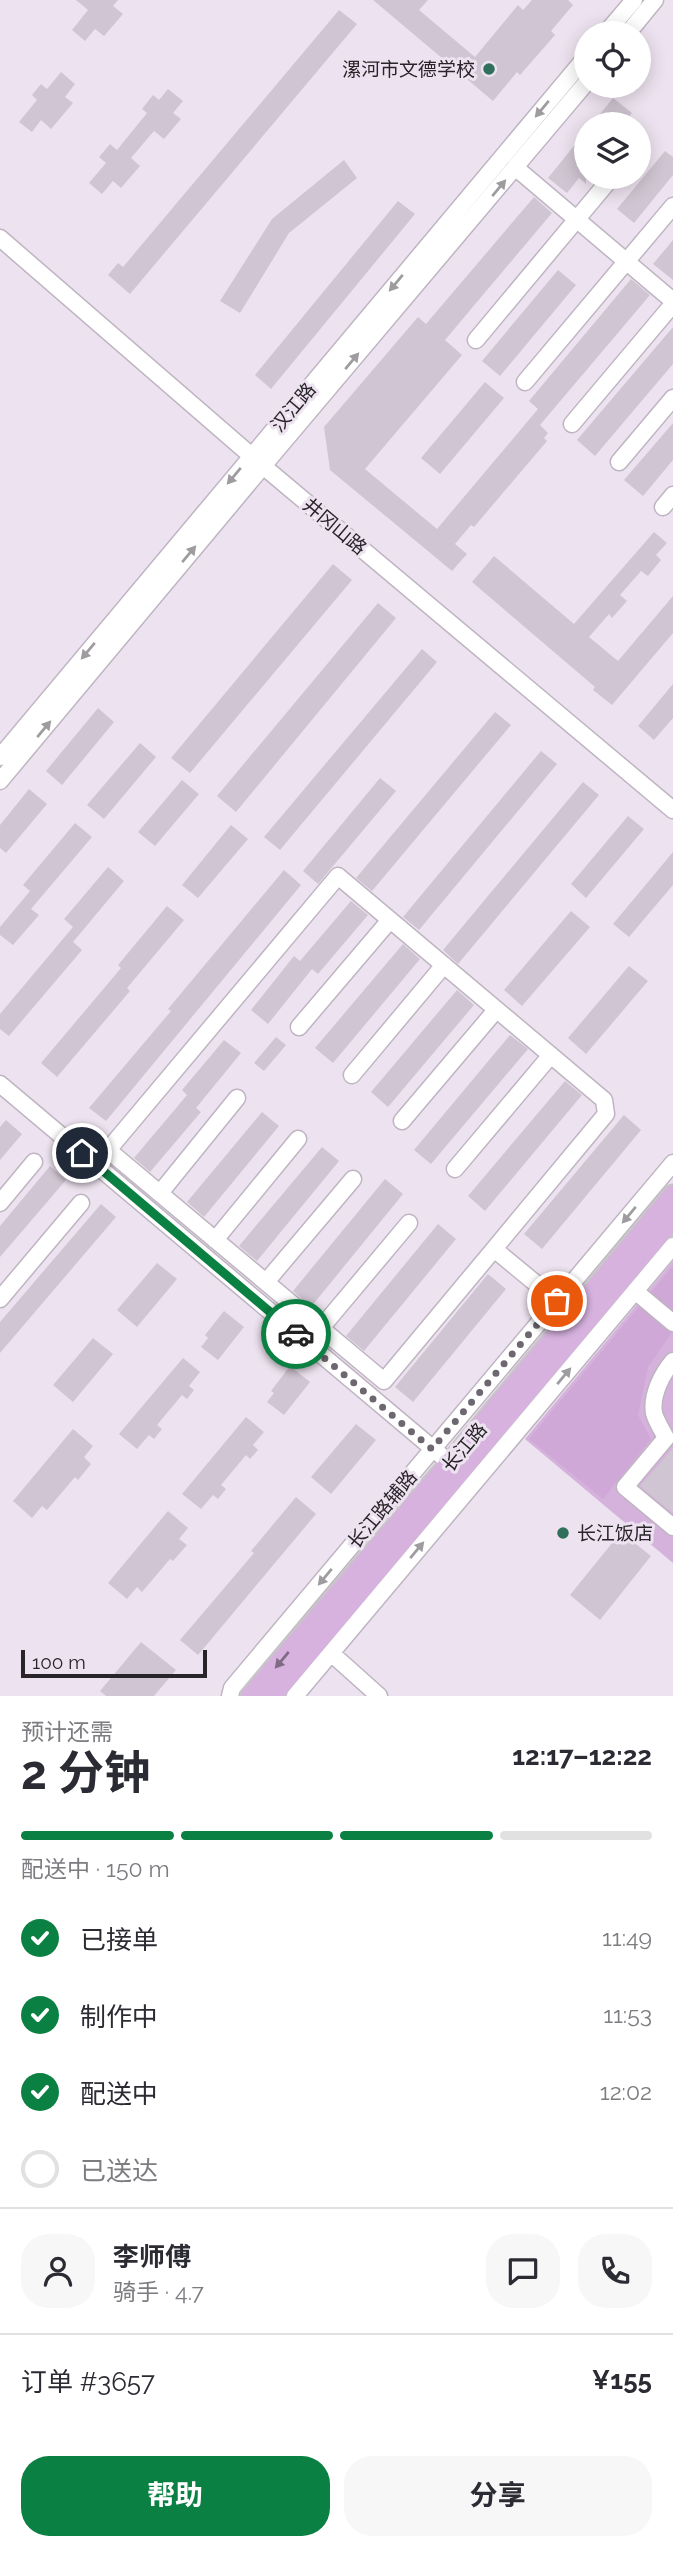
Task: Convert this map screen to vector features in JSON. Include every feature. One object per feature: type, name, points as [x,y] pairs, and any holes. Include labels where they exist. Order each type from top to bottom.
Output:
[{"type":"main road","name":"长江路","points":[[251,1696],[673,1195]]},
{"type":"main road","name":"长江路","points":[[272,1696],[673,1218]]},
{"type":"street","points":[[616,21],[634,0]]},
{"type":"street","points":[[638,21],[656,0]]},
{"type":"street","name":"汉江路","points":[[0,781],[574,72]]},
{"type":"street","name":"汉江路","points":[[0,757],[516,169],[574,98]]},
{"type":"street","points":[[516,169],[673,302],[572,424]]},
{"type":"street","points":[[476,340],[602,189]]},
{"type":"street","points":[[525,382],[673,206]]},
{"type":"street","name":"井冈山路","points":[[0,238],[257,461],[673,810]]},
{"type":"street","points":[[619,462],[673,398]]},
{"type":"street","points":[[338,876],[444,965],[604,1100],[606,1114],[384,1381],[108,1150],[338,876]]},
{"type":"street","points":[[299,1027],[390,920]]},
{"type":"street","points":[[352,1075],[444,965]]},
{"type":"street","points":[[402,1121],[496,1010]]},
{"type":"street","points":[[455,1169],[551,1055]]},
{"type":"street","points":[[0,1084],[450,1462]]},
{"type":"street","points":[[160,1194],[237,1098]]},
{"type":"street","points":[[215,1240],[298,1139]]},
{"type":"street","points":[[0,1203],[34,1162]]},
{"type":"street","name":"长江路辅路","points":[[230,1696],[232,1688],[673,1163]]},
{"type":"street","points":[[266,1282],[353,1179]]},
{"type":"street","points":[[0,1298],[81,1203]]},
{"type":"street","points":[[321,1328],[409,1223]]},
{"type":"street","points":[[295,1696],[673,1246]]},
{"type":"street","points":[[494,1249],[557,1301]]},
{"type":"street","points":[[635,1291],[673,1323]]},
{"type":"street","points":[[673,1361],[654,1395],[654,1413],[666,1438],[625,1487],[673,1527]]},
{"type":"street","points":[[331,1653],[379,1696]]},
{"type":"shaded area","points":[[673,1261],[673,1563],[525,1439]]},
{"type":"shaded area","points":[[673,1266],[673,1331],[648,1367],[638,1415],[651,1439],[603,1499],[529,1439]]},
{"type":"building","points":[[76,0],[118,0],[113,6],[123,14],[104,36],[95,29],[85,41],[72,30],[88,10]]},
{"type":"building","points":[[373,0],[428,0],[419,10],[475,57],[518,5],[523,10],[532,0],[568,0],[573,5],[551,31],[555,35],[520,75],[517,72],[493,101]]},
{"type":"building","points":[[339,10],[357,24],[130,294],[108,275],[118,263],[123,267]]},
{"type":"building","points":[[61,72],[75,84],[65,97],[73,103],[51,129],[41,120],[32,132],[19,122],[37,100],[32,95],[41,84],[47,89]]},
{"type":"building","points":[[168,89],[183,101],[173,113],[181,119],[164,139],[154,131],[131,158],[140,166],[121,188],[113,181],[102,194],[89,183],[106,163],[99,157],[110,144],[117,150],[147,113],[142,109],[153,95],[159,100]]},
{"type":"building","points":[[613,98],[631,112],[602,112]]},
{"type":"building","points":[[574,146],[574,184],[567,193],[548,178]]},
{"type":"building","points":[[665,151],[673,157],[673,175],[634,223],[617,209],[634,189],[651,189],[651,168]]},
{"type":"building","points":[[344,160],[357,178],[289,233],[240,313],[220,301],[272,219]]},
{"type":"building","points":[[534,197],[552,213],[445,340],[462,355],[365,469],[437,529],[538,409],[529,401],[631,279],[650,295],[540,425],[548,433],[544,438],[547,441],[474,527],[471,525],[455,544],[467,554],[452,571],[330,470],[324,427],[418,317],[426,324]]},
{"type":"building","points":[[398,201],[415,214],[271,389],[255,375]]},
{"type":"building","points":[[673,240],[673,280],[653,264]]},
{"type":"building","points":[[558,270],[576,285],[500,376],[482,361]]},
{"type":"building","points":[[673,327],[673,364],[595,456],[577,440]]},
{"type":"building","points":[[485,382],[504,398],[440,474],[421,458]]},
{"type":"building","points":[[673,423],[673,460],[643,496],[624,480]]},
{"type":"building","points":[[654,532],[667,543],[656,555],[661,560],[648,576],[641,571],[620,595],[627,601],[612,618],[609,614],[589,637],[618,661],[673,596],[673,633],[612,705],[593,690],[595,687],[472,582],[494,556],[574,624]]},
{"type":"building","points":[[333,564],[352,580],[190,773],[171,758]]},
{"type":"building","points":[[378,603],[396,618],[236,812],[217,796]]},
{"type":"building","points":[[422,649],[437,662],[280,850],[264,837]]},
{"type":"building","points":[[673,684],[673,718],[654,740],[638,726]]},
{"type":"building","points":[[98,708],[114,722],[62,785],[46,771]]},
{"type":"building","points":[[495,712],[511,725],[372,891],[356,878]]},
{"type":"building","points":[[140,743],[156,757],[104,819],[87,805]]},
{"type":"building","points":[[541,751],[557,764],[419,930],[403,917]]},
{"type":"building","points":[[380,778],[396,791],[318,884],[303,871]]},
{"type":"building","points":[[182,780],[199,794],[155,846],[138,832]]},
{"type":"building","points":[[583,782],[599,795],[458,964],[443,950]]},
{"type":"building","points":[[29,789],[47,804],[6,853],[0,848],[0,825]]},
{"type":"building","points":[[628,816],[644,829],[586,898],[571,884]]},
{"type":"building","points":[[75,823],[92,837],[31,909],[39,915],[13,945],[0,935],[0,927],[30,891],[23,885]]},
{"type":"building","points":[[231,825],[248,839],[198,898],[182,885]]},
{"type":"building","points":[[673,852],[673,885],[629,937],[613,924]]},
{"type":"building","points":[[108,867],[124,881],[73,942],[82,950],[9,1036],[0,1029],[0,1014],[73,927],[64,919]]},
{"type":"building","points":[[284,870],[301,885],[106,1121],[89,1108]]},
{"type":"building","points":[[351,901],[368,915],[318,974],[312,969],[268,1024],[251,1010],[294,956],[300,961]]},
{"type":"building","points":[[167,906],[184,920],[127,988],[130,991],[57,1077],[41,1063],[121,968],[118,965]]},
{"type":"building","points":[[571,911],[590,927],[522,1006],[504,990]]},
{"type":"building","points":[[403,944],[420,959],[333,1063],[315,1048]]},
{"type":"building","points":[[629,966],[648,981],[586,1054],[568,1038]]},
{"type":"building","points":[[457,990],[474,1005],[388,1107],[371,1092]]},
{"type":"building","points":[[510,1035],[528,1049],[431,1164],[414,1150]]},
{"type":"building","points":[[276,1037],[286,1045],[264,1071],[254,1063]]},
{"type":"building","points":[[224,1040],[241,1053],[196,1108],[201,1112],[150,1172],[134,1158],[187,1095],[182,1090]]},
{"type":"building","points":[[565,1081],[582,1095],[485,1211],[468,1196]]},
{"type":"building","points":[[262,1112],[279,1126],[204,1217],[187,1202]]},
{"type":"building","points":[[624,1115],[641,1130],[542,1249],[524,1234]]},
{"type":"building","points":[[6,1120],[22,1134],[0,1160],[0,1127]]},
{"type":"building","points":[[322,1147],[339,1161],[257,1261],[239,1246]]},
{"type":"building","points":[[50,1166],[66,1180],[0,1257],[0,1226]]},
{"type":"building","points":[[385,1179],[403,1194],[311,1307],[293,1291]]},
{"type":"building","points":[[101,1204],[116,1217],[0,1353],[0,1322]]},
{"type":"building","points":[[438,1224],[456,1239],[364,1351],[346,1336]]},
{"type":"building","points":[[157,1263],[177,1279],[137,1327],[117,1310]]},
{"type":"building","points":[[488,1274],[506,1289],[413,1402],[395,1387]]},
{"type":"building","points":[[224,1311],[244,1327],[218,1360],[201,1347],[208,1338],[205,1335]]},
{"type":"building","points":[[93,1338],[113,1354],[73,1402],[53,1385]]},
{"type":"building","points":[[183,1358],[200,1372],[189,1386],[194,1390],[187,1399],[182,1395],[157,1425],[162,1429],[154,1439],[149,1435],[137,1449],[119,1434]]},
{"type":"building","points":[[290,1366],[310,1382],[284,1415],[267,1402],[274,1393],[271,1391]]},
{"type":"building","points":[[246,1417],[264,1432],[253,1445],[258,1450],[250,1459],[246,1455],[221,1485],[226,1489],[218,1499],[213,1495],[201,1509],[182,1494]]},
{"type":"building","points":[[356,1424],[376,1440],[331,1494],[311,1477]]},
{"type":"building","points":[[73,1429],[93,1446],[84,1457],[91,1464],[78,1480],[75,1477],[47,1510],[42,1506],[32,1518],[13,1501]]},
{"type":"building","points":[[673,1448],[673,1513],[640,1486]]},
{"type":"building","points":[[296,1497],[316,1514],[198,1655],[180,1640],[254,1553],[251,1551]]},
{"type":"building","points":[[168,1511],[188,1528],[179,1539],[187,1545],[173,1561],[170,1559],[142,1592],[137,1587],[127,1599],[108,1583]]},
{"type":"building","points":[[621,1532],[651,1556],[600,1620],[570,1595]]},
{"type":"building","points":[[141,1642],[176,1670],[154,1696],[106,1696],[100,1691]]},
{"type":"way so far","points":[[296,1334],[432,1449],[557,1301]]},
{"type":"place","name":"漯河市文德学校","points":[[489,69]]},
{"type":"place","name":"长江饭店","points":[[563,1533]]},
{"type":"route","points":[[82,1153],[296,1334]]}]
